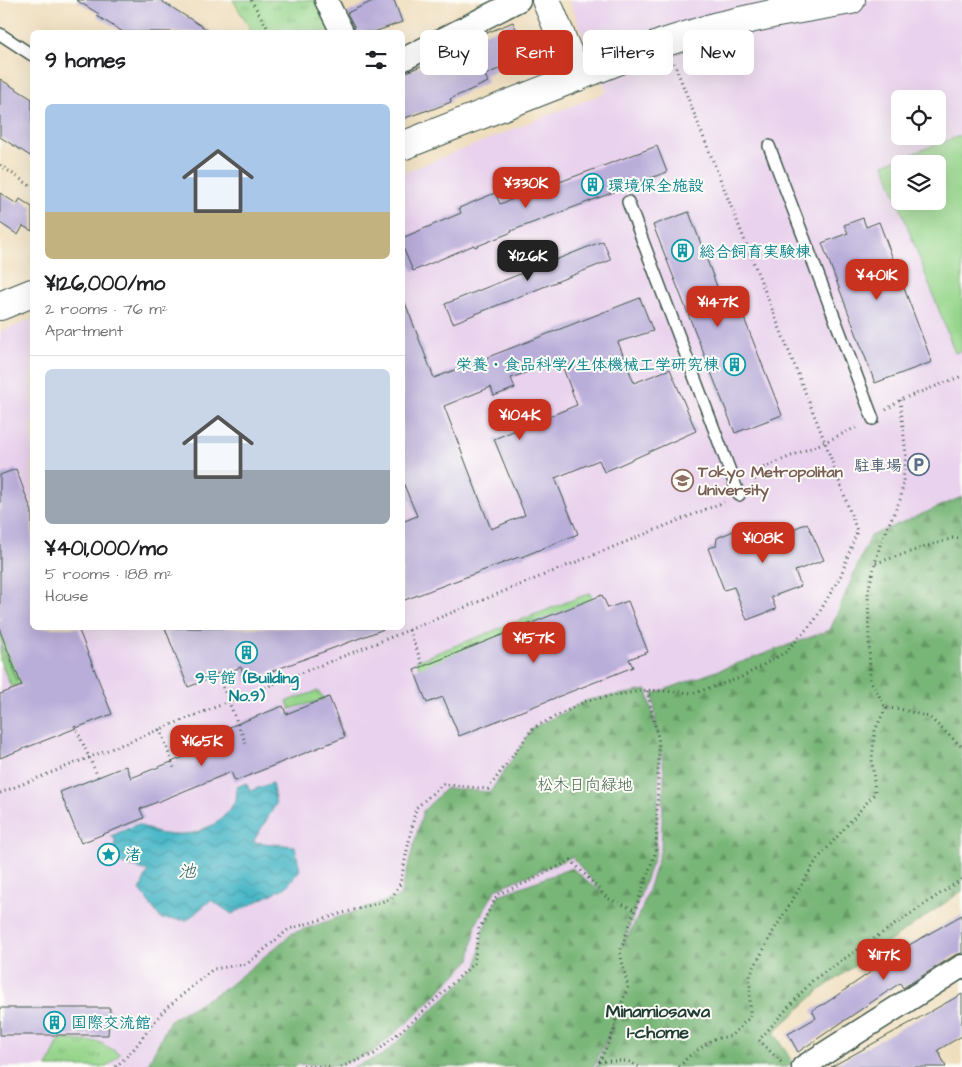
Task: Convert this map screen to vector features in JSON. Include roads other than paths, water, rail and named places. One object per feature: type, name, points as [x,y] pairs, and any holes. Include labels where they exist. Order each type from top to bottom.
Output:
[{"type":"street","points":[[326,0],[341,30]]},
{"type":"street","points":[[405,58],[519,0]]},
{"type":"street","points":[[546,0],[578,77]]},
{"type":"street","points":[[405,145],[663,43],[714,27],[772,14],[851,0]]},
{"type":"street","points":[[0,306],[30,294]]},
{"type":"street","points":[[803,1067],[962,966]]},
{"type":"lane","points":[[0,34],[30,54]]},
{"type":"lane","points":[[769,146],[873,419]]},
{"type":"lane","points":[[628,202],[740,495]]},
{"type":"water","name":"池","points":[[246,783],[250,791],[272,783],[276,804],[253,842],[295,846],[300,870],[286,887],[232,914],[211,900],[187,920],[161,919],[140,890],[148,871],[115,862],[115,839],[111,836],[138,824],[157,833],[172,835],[194,833],[215,824],[228,812],[236,800],[237,787]]},
{"type":"place","name":"環境保全施設","points":[[592,185]]},
{"type":"place","name":"総合飼育実験棟","points":[[683,251]]},
{"type":"place","name":"栄養・食品科学/生体機械工学研究棟","points":[[735,364]]},
{"type":"place","name":"駐車場","points":[[918,465]]},
{"type":"place","name":"Tokyo Metropolitan University","points":[[682,480]]},
{"type":"place","name":"9号館 (Building No.9)","points":[[247,653]]},
{"type":"place","name":"渚","points":[[109,854]]},
{"type":"place","name":"国際交流館","points":[[55,1022]]},
{"type":"district","name":"Minamiosawa 1-chome","points":[[658,1021]]},
{"type":"park label","name":"松木日向緑地","points":[[585,784]]}]
